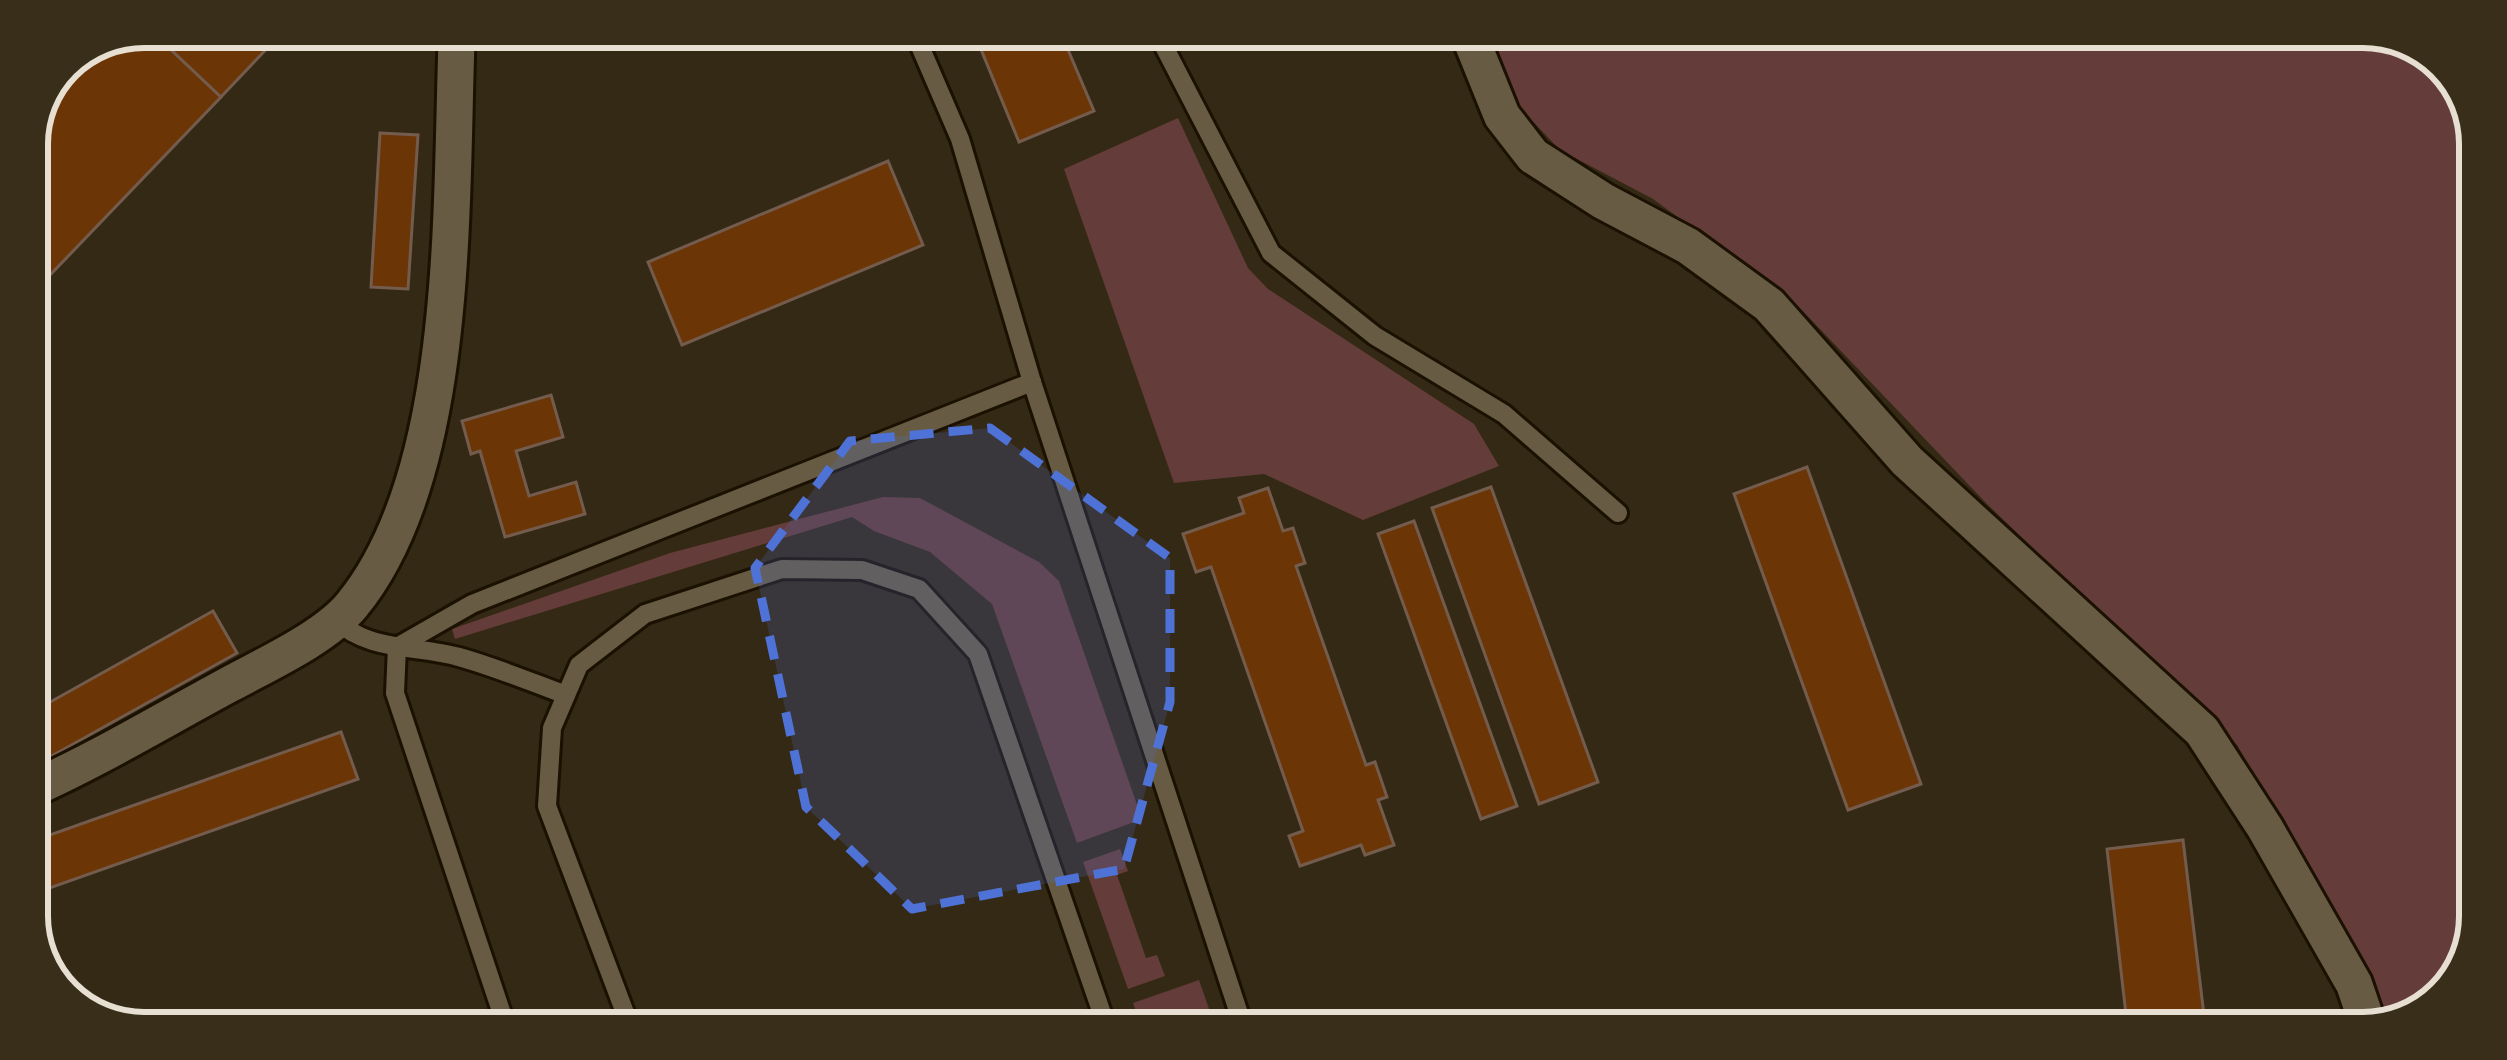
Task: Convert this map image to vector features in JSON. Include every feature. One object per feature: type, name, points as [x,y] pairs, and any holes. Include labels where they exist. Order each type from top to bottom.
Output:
[{"type":"street","points":[[48,780],[293,649],[351,607],[395,537],[426,433],[444,340],[456,48]]},
{"type":"street","points":[[1474,48],[1502,116],[1533,156],[1603,201],[1688,246],[1769,305],[1907,461],[2202,731],[2266,828],[2354,984],[2364,1012]]},
{"type":"lane","points":[[921,48],[960,139],[1032,382],[1238,1012]]},
{"type":"lane","points":[[1165,48],[1271,253],[1375,336],[1504,414],[1618,513]]},
{"type":"lane","points":[[397,647],[472,604],[1032,382]]},
{"type":"lane","points":[[624,1012],[547,806],[552,728],[579,665],[645,614],[782,569],[862,570],[919,589],[978,654],[1101,1012]]},
{"type":"lane","points":[[335,619],[348,632],[397,647],[457,656],[566,695]]},
{"type":"lane","points":[[397,647],[395,693],[501,1012]]},
{"type":"highlighted area","points":[[990,428],[1170,558],[1170,702],[1124,869],[912,909],[806,807],[755,568],[850,441]]},
{"type":"shaded area","points":[[1496,48],[2363,48],[2399,55],[2421,68],[2449,102],[2459,138],[2459,916],[2452,952],[2431,984],[2399,1005],[2379,1010],[2335,914],[2237,745],[1987,504],[1796,304],[1653,199],[1560,150],[1520,108]]},
{"type":"shaded area","points":[[1178,118],[1248,268],[1268,289],[1474,424],[1499,466],[1363,520],[1264,474],[1174,483],[1064,169]]},
{"type":"shaded area","points":[[883,497],[920,498],[1039,562],[1059,581],[1142,819],[1077,843],[992,604],[930,552],[874,531],[852,517],[455,639],[452,629],[670,553]]},
{"type":"shaded area","points":[[1120,849],[1128,871],[1117,875],[1146,958],[1157,955],[1165,976],[1128,989],[1083,862]]},
{"type":"shaded area","points":[[1199,980],[1210,1012],[1136,1012],[1133,1003]]},
{"type":"building","points":[[169,48],[221,97],[48,277],[48,138],[55,108],[76,76],[108,55]]},
{"type":"building","points":[[169,48],[267,48],[221,97]]},
{"type":"building","points":[[980,48],[1067,48],[1094,111],[1019,142]]},
{"type":"building","points":[[380,133],[418,135],[408,289],[371,287]]},
{"type":"building","points":[[888,161],[923,245],[682,345],[648,262]]},
{"type":"building","points":[[551,395],[563,437],[516,451],[529,496],[576,482],[585,514],[505,537],[480,451],[471,454],[462,421]]},
{"type":"building","points":[[1807,467],[1921,784],[1848,810],[1734,494]]},
{"type":"building","points":[[1491,487],[1598,782],[1539,804],[1432,508]]},
{"type":"building","points":[[1268,488],[1283,531],[1293,528],[1305,563],[1296,566],[1366,765],[1375,762],[1387,797],[1378,800],[1394,845],[1365,855],[1361,845],[1300,866],[1289,836],[1303,831],[1211,567],[1196,572],[1183,534],[1244,513],[1239,498]]},
{"type":"building","points":[[1414,521],[1517,806],[1481,819],[1378,534]]},
{"type":"building","points":[[213,611],[237,653],[48,758],[48,703]]},
{"type":"building","points":[[341,732],[358,779],[48,889],[48,836]]},
{"type":"building","points":[[2183,840],[2204,1012],[2126,1012],[2107,849]]}]
